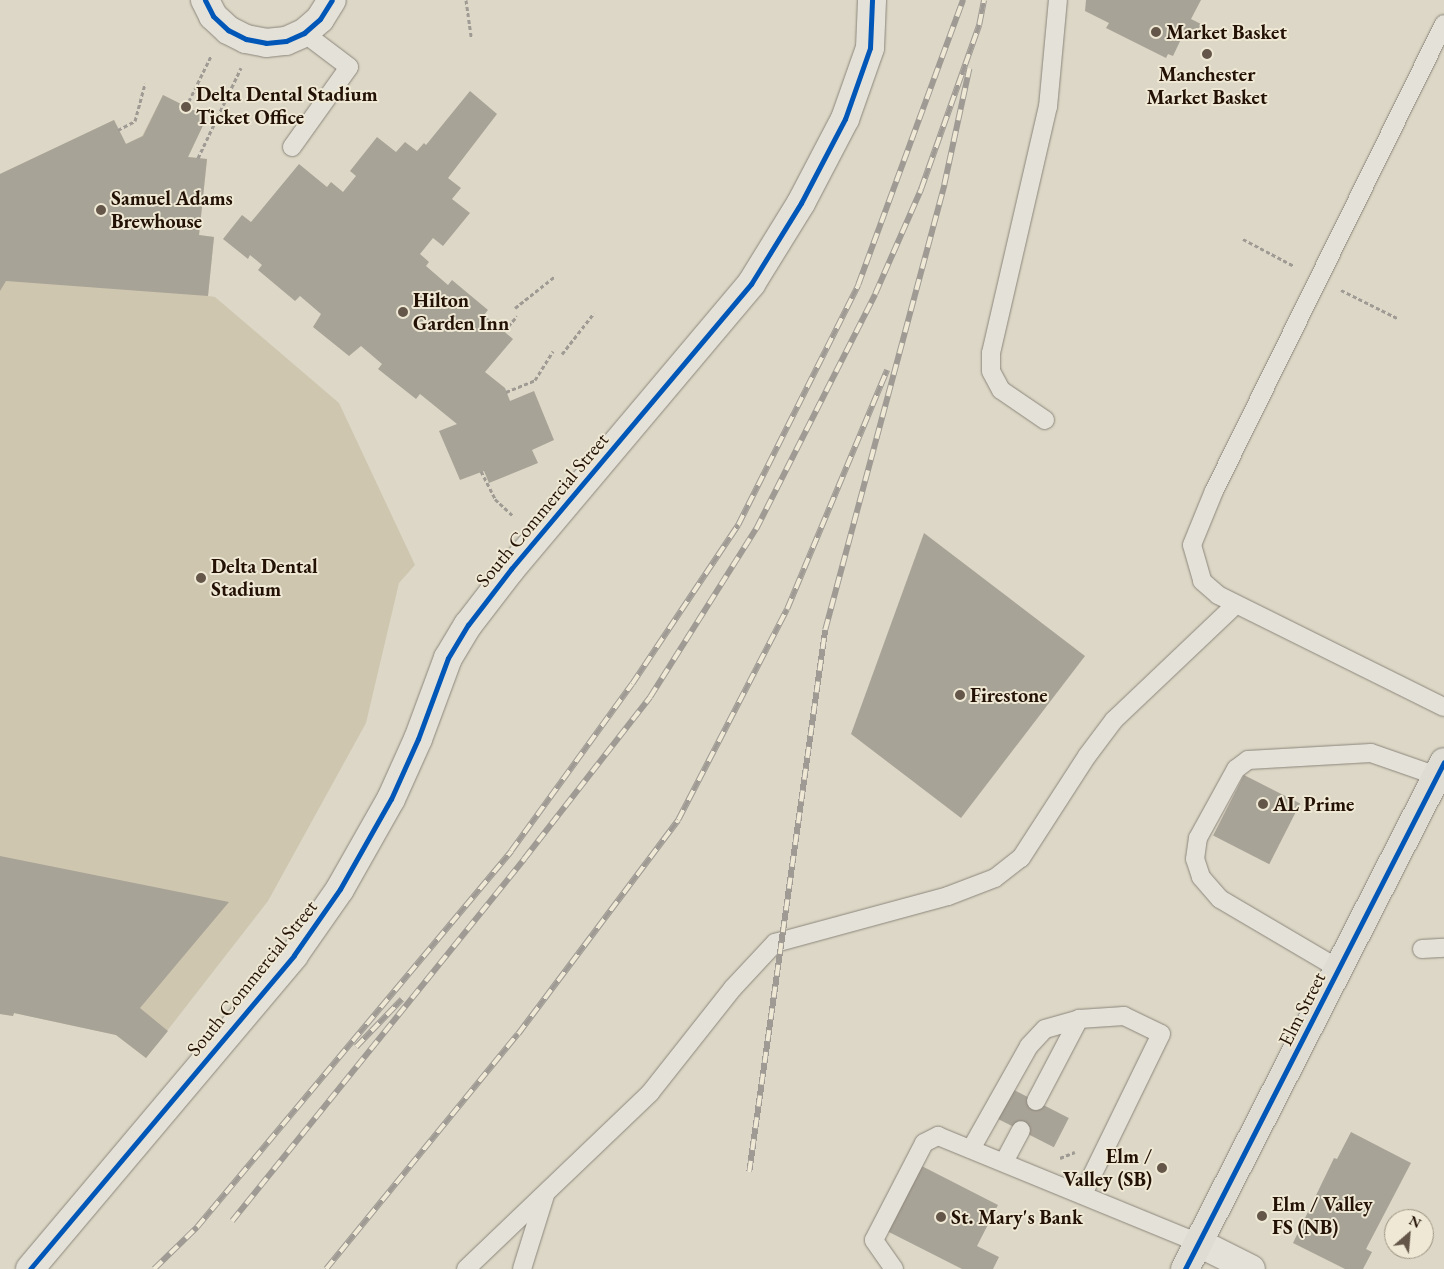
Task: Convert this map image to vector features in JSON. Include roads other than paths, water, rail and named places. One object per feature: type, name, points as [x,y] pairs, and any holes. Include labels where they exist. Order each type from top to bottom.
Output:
[{"type":"main road","name":"Elm Street","points":[[1185,1269],[1440,769]]},
{"type":"street","points":[[205,0],[213,16],[225,27],[246,39],[266,43],[286,41],[304,32],[320,19],[332,0]]},
{"type":"street","name":"South Commercial Street","points":[[30,1269],[294,955],[340,889],[387,807],[418,739],[448,658],[468,625],[511,569],[751,284],[801,202],[845,119],[870,48],[872,0]]},
{"type":"street","points":[[1199,1243],[1251,1269]]},
{"type":"lane","points":[[1045,420],[1001,390],[991,371],[991,352],[1048,107],[1058,0]]},
{"type":"lane","points":[[1444,24],[1198,524],[1192,545],[1202,581],[1235,605],[1444,706]]},
{"type":"lane","points":[[292,147],[349,67],[304,32]]},
{"type":"lane","points":[[466,1269],[650,1093],[733,988],[775,943],[948,896],[995,878],[1021,858],[1086,756],[1114,720],[1235,605]]},
{"type":"lane","points":[[1339,968],[1220,899],[1201,877],[1195,859],[1198,838],[1236,769],[1248,760],[1370,754],[1440,769]]},
{"type":"lane","points":[[1422,949],[1444,948]]},
{"type":"lane","points":[[970,1149],[1028,1046],[1045,1030],[1079,1018],[1124,1016],[1161,1034],[1083,1194]]},
{"type":"lane","points":[[1036,1101],[1079,1018]]},
{"type":"lane","points":[[1004,1162],[1021,1130]]},
{"type":"lane","points":[[894,1269],[874,1240],[924,1143],[938,1136],[1199,1243]]},
{"type":"lane","points":[[522,1269],[545,1195]]},
{"type":"railway","points":[[154,1269],[197,1227],[511,851],[632,684],[738,525],[858,285],[963,0]]},
{"type":"railway","points":[[232,1221],[524,859],[650,697],[756,529],[875,294],[921,189],[979,25],[984,0]]},
{"type":"railway","points":[[749,1172],[825,630],[944,185],[969,69]]},
{"type":"railway","points":[[326,1269],[518,1034],[678,820],[787,609],[887,370]]},
{"type":"railway","points":[[356,1047],[402,999]]},
{"type":"place","name":"Market Basket","points":[[1156,32]]},
{"type":"place","name":"Manchester Market Basket","points":[[1207,54]]},
{"type":"place","name":"Delta Dental Stadium Ticket Office","points":[[186,107]]},
{"type":"place","name":"Samuel Adams Brewhouse","points":[[101,210]]},
{"type":"place","name":"Hilton Garden Inn","points":[[403,312]]},
{"type":"place","name":"Delta Dental Stadium","points":[[201,578]]},
{"type":"place","name":"Firestone","points":[[960,695]]},
{"type":"place","name":"AL Prime","points":[[1263,804]]},
{"type":"place","name":"Elm / Valley (SB)","points":[[1162,1168]]},
{"type":"place","name":"Elm / Valley FS (NB)","points":[[1262,1216]]},
{"type":"place","name":"St. Mary's Bank","points":[[941,1217]]}]
